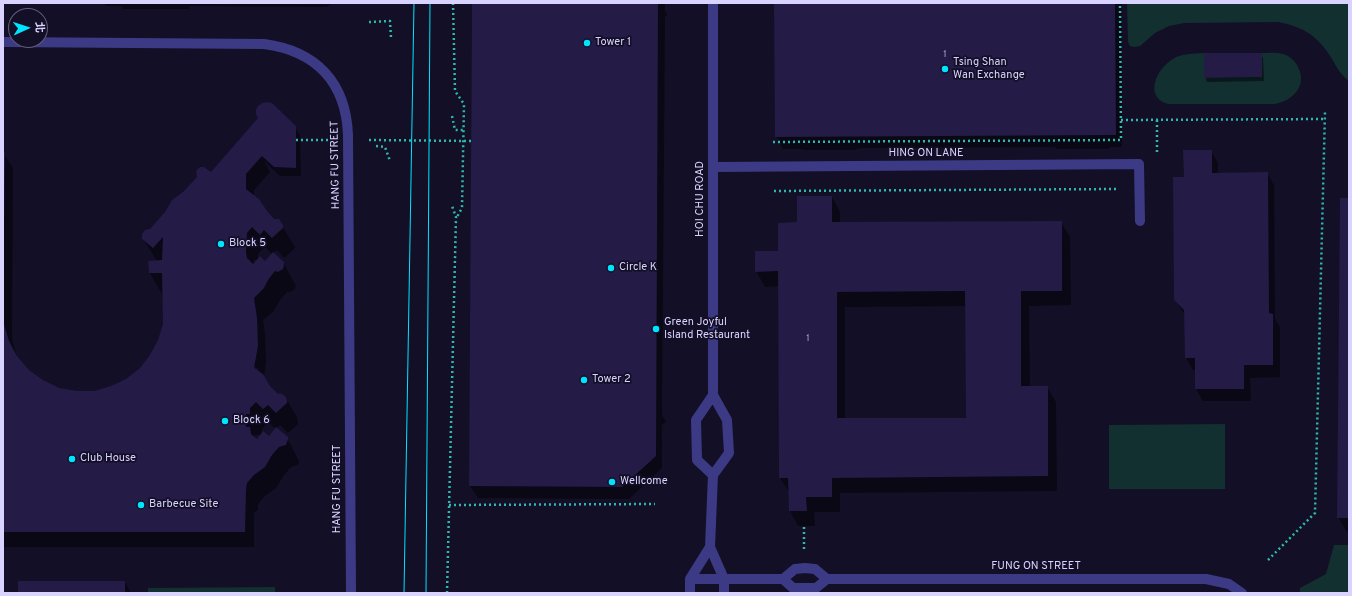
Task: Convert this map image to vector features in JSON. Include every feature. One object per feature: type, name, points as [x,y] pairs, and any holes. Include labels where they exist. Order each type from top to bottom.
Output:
[{"type":"street","name":"HOI CHU ROAD","points":[[713,3],[713,395],[727,420],[729,453],[713,475]]},
{"type":"street","name":"HANG FU STREET","points":[[3,42],[264,44],[278,46],[304,55],[315,63],[334,83],[345,108],[348,122],[351,593]]},
{"type":"street","name":"HING ON LANE","points":[[713,166],[1139,164],[1140,221]]},
{"type":"street","points":[[713,395],[696,420],[697,460],[713,475],[710,547],[724,579],[724,593]]},
{"type":"street","points":[[690,593],[690,579],[710,547]]},
{"type":"street","points":[[783,579],[795,568],[814,569],[827,579]]},
{"type":"street","name":"FUNG ON STREET","points":[[690,579],[783,579],[793,588],[816,588],[827,579],[1206,579],[1229,584],[1242,593]]},
{"type":"path","points":[[453,3],[455,91],[464,104],[462,208],[456,217]]},
{"type":"path","points":[[773,142],[1122,140],[1120,3]]},
{"type":"path","points":[[369,22],[390,21],[391,38]]},
{"type":"path","points":[[1268,560],[1315,513],[1324,111]]},
{"type":"path","points":[[452,116],[455,130],[463,130]]},
{"type":"path","points":[[1121,120],[1324,119]]},
{"type":"path","points":[[296,140],[335,140]]},
{"type":"path","points":[[366,140],[471,141]]},
{"type":"path","points":[[376,146],[385,147],[390,161]]},
{"type":"path","points":[[774,191],[1122,189]]},
{"type":"path","points":[[447,593],[456,217],[452,206]]},
{"type":"path","points":[[449,505],[655,504]]},
{"type":"green space","points":[[1127,3],[1349,3],[1349,81],[1341,74],[1327,51],[1310,34],[1287,24],[1278,22],[1184,23],[1169,26],[1155,33],[1140,46],[1130,46],[1128,42]]},
{"type":"green space","points":[[1204,53],[1204,78],[1262,77],[1262,53],[1284,54],[1294,61],[1299,68],[1301,82],[1299,88],[1290,98],[1275,104],[1168,104],[1160,100],[1154,89],[1155,82],[1158,75],[1167,63],[1180,56]]},
{"type":"green space","points":[[1225,424],[1225,489],[1109,489],[1109,425]]},
{"type":"green space","points":[[1334,545],[1349,545],[1349,593],[1300,593],[1300,588],[1326,574]]},
{"type":"green space","points":[[275,587],[275,593],[148,593],[148,588]]},
{"type":"building","points":[[472,3],[658,3],[656,456],[622,487],[469,486]]},
{"type":"building","name":"Tsing Shan Wan Exchange","points":[[774,3],[1115,3],[1116,135],[775,137]]},
{"type":"building","points":[[1204,53],[1262,53],[1262,77],[1204,78]]},
{"type":"building","points":[[267,102],[272,103],[296,126],[296,168],[274,167],[262,156],[246,174],[246,189],[259,199],[274,219],[279,219],[283,225],[283,228],[272,238],[264,230],[260,235],[252,227],[247,233],[246,252],[247,258],[253,264],[260,256],[265,261],[273,252],[284,262],[283,269],[278,272],[275,271],[264,288],[254,298],[257,318],[258,346],[254,368],[263,374],[270,386],[278,394],[280,393],[285,396],[287,403],[276,413],[268,405],[263,409],[256,402],[250,408],[250,414],[246,414],[246,427],[250,427],[251,434],[257,439],[263,431],[269,436],[276,427],[288,437],[288,439],[286,445],[279,447],[265,467],[254,475],[247,483],[245,532],[3,532],[3,321],[9,341],[17,356],[29,370],[43,380],[59,388],[77,391],[94,391],[111,386],[126,379],[140,368],[150,355],[158,340],[163,324],[162,273],[149,273],[148,261],[162,260],[163,237],[153,248],[142,239],[142,234],[145,230],[150,229],[165,212],[172,200],[183,192],[197,177],[196,171],[200,167],[204,167],[211,172],[258,118],[256,110],[258,106]]},
{"type":"building","points":[[1183,150],[1212,150],[1212,173],[1268,172],[1269,313],[1273,314],[1273,365],[1244,365],[1244,389],[1195,389],[1195,358],[1185,358],[1184,310],[1174,300],[1173,177],[1184,177]]},
{"type":"building","points":[[3,152],[5,152],[4,230],[3,230]]},
{"type":"building","points":[[797,196],[832,196],[832,222],[1062,221],[1062,291],[1021,291],[1021,386],[1048,386],[1048,476],[832,478],[832,497],[806,497],[807,511],[789,511],[788,478],[779,478],[778,271],[755,272],[755,251],[778,251],[778,223],[797,222]],"holes":[[[965,291],[966,418],[837,418],[837,292]]]},
{"type":"building","points":[[1340,198],[1349,198],[1349,518],[1337,518]]},
{"type":"building","points":[[18,581],[125,581],[125,593],[18,593]]},
{"type":"tram line","points":[[404,593],[414,3]]},
{"type":"tram line","points":[[426,593],[430,3]]},
{"type":"place","name":"Tower 1","points":[[587,43]]},
{"type":"place","name":"Tsing Shan Wan Exchange","points":[[945,69]]},
{"type":"place","name":"Block 5","points":[[221,244]]},
{"type":"place","name":"Circle K","points":[[611,268]]},
{"type":"place","name":"Green Joyful Island Restaurant","points":[[656,329]]},
{"type":"place","name":"Tower 2","points":[[584,380]]},
{"type":"place","name":"Block 6","points":[[225,421]]},
{"type":"place","name":"Club House","points":[[72,459]]},
{"type":"place","name":"Wellcome","points":[[612,482]]},
{"type":"place","name":"Barbecue Site","points":[[141,505]]}]
